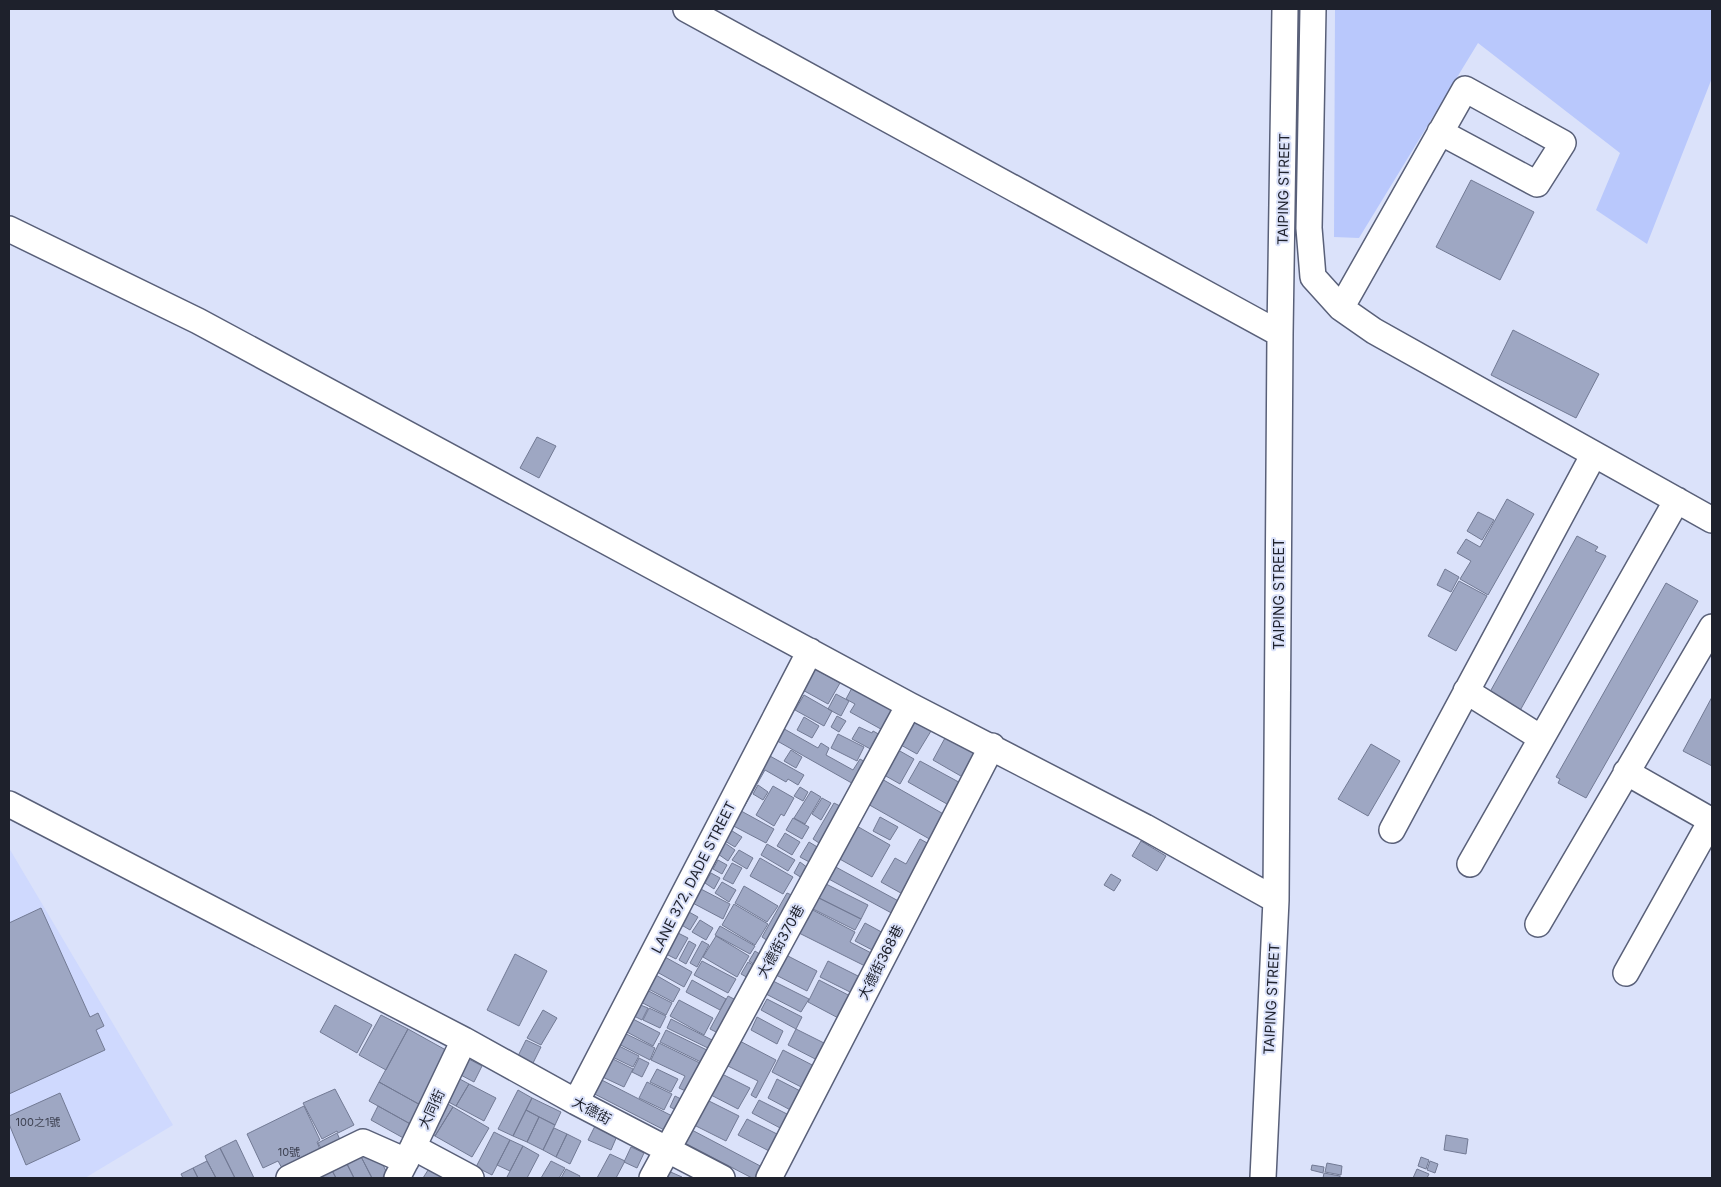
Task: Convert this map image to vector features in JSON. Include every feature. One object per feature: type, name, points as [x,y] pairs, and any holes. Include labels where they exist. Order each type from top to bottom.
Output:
[{"type":"street","points":[[686,9],[1280,334]]},
{"type":"street","name":"TAIPING STREET","points":[[1263,1178],[1276,900],[1280,334],[1285,9]]},
{"type":"street","points":[[1313,9],[1309,228],[1313,277],[1341,308],[1374,331],[1712,520]]},
{"type":"street","points":[[1341,308],[1440,132],[1464,90],[1563,143],[1537,184],[1440,132]]},
{"type":"street","points":[[9,229],[198,321],[909,704],[1145,826],[1276,900]]},
{"type":"street","points":[[1392,830],[1594,454]]},
{"type":"street","points":[[1470,864],[1677,500]]},
{"type":"street","points":[[1538,924],[1712,627]]},
{"type":"street","name":"LANE 372, DADE STREET","points":[[576,1102],[810,651]]},
{"type":"street","points":[[1466,691],[1541,738]]},
{"type":"street","name":"大德街370巷","points":[[652,1178],[666,1149],[909,704]]},
{"type":"street","name":"大德街368巷","points":[[769,1178],[992,746]]},
{"type":"street","points":[[1626,772],[1712,820],[1626,973]]},
{"type":"street","name":"大德街","points":[[9,804],[464,1040],[576,1102],[722,1178]]},
{"type":"street","name":"大同街","points":[[405,1162],[464,1040]]},
{"type":"street","points":[[289,1178],[364,1142],[405,1162],[470,1178]]},
{"type":"shaded area","points":[[1335,9],[1712,9],[1712,78],[1647,244],[1596,210],[1620,153],[1478,43],[1359,238],[1334,237]]},
{"type":"shaded area","points":[[9,848],[173,1125],[85,1178],[9,1178]]},
{"type":"building","points":[[1471,180],[1534,212],[1500,280],[1436,247]]},
{"type":"building","points":[[1513,330],[1599,374],[1576,418],[1491,375]]},
{"type":"building","points":[[537,437],[556,446],[539,478],[520,468]]},
{"type":"building","points":[[1507,499],[1534,514],[1488,595],[1460,579],[1471,561],[1457,553],[1466,539],[1480,547]]},
{"type":"building","points":[[1478,512],[1494,520],[1482,540],[1467,531]]},
{"type":"building","points":[[1577,536],[1598,547],[1595,551],[1606,556],[1517,716],[1486,699]]},
{"type":"building","points":[[1445,569],[1459,577],[1451,592],[1437,585]]},
{"type":"building","points":[[1459,581],[1487,596],[1456,651],[1428,636]]},
{"type":"building","points":[[1666,583],[1698,601],[1586,798],[1558,783],[1560,779],[1556,777]]},
{"type":"building","points":[[811,667],[840,683],[828,704],[799,688]]},
{"type":"building","points":[[853,686],[900,712],[888,733],[850,712],[855,704],[846,699]]},
{"type":"building","points":[[836,694],[849,701],[841,716],[828,709]]},
{"type":"building","points":[[804,695],[832,711],[824,726],[795,710]]},
{"type":"building","points":[[1712,697],[1712,766],[1683,751]]},
{"type":"building","points":[[837,716],[846,721],[839,732],[831,727]]},
{"type":"building","points":[[804,717],[819,726],[812,738],[797,730]]},
{"type":"building","points":[[905,717],[931,731],[917,754],[892,740]]},
{"type":"building","points":[[779,726],[818,748],[821,743],[829,748],[826,755],[853,770],[860,759],[869,764],[857,786],[772,738]]},
{"type":"building","points":[[859,727],[884,737],[876,752],[852,739]]},
{"type":"building","points":[[838,734],[864,747],[857,761],[831,748]]},
{"type":"building","points":[[945,738],[979,756],[966,779],[933,760]]},
{"type":"building","points":[[1371,744],[1400,761],[1368,816],[1338,799]]},
{"type":"building","points":[[891,746],[914,759],[900,784],[877,771]]},
{"type":"building","points":[[791,750],[802,757],[796,768],[784,761]]},
{"type":"building","points":[[761,751],[804,775],[798,785],[788,779],[786,782],[765,770],[744,807],[734,802]]},
{"type":"building","points":[[920,761],[966,786],[954,808],[908,782]]},
{"type":"building","points":[[880,778],[947,816],[933,841],[866,803]]},
{"type":"building","points":[[758,785],[768,792],[763,800],[753,794]]},
{"type":"building","points":[[773,786],[794,798],[784,816],[781,814],[774,826],[756,815]]},
{"type":"building","points":[[800,787],[808,792],[803,801],[794,796]]},
{"type":"building","points":[[811,791],[821,797],[805,824],[794,818]]},
{"type":"building","points":[[822,798],[831,803],[821,820],[812,814]]},
{"type":"building","points":[[834,803],[844,808],[822,845],[813,839]]},
{"type":"building","points":[[732,806],[774,829],[766,843],[724,821]]},
{"type":"building","points":[[880,817],[898,827],[890,840],[873,831]]},
{"type":"building","points":[[793,818],[809,827],[802,839],[786,830]]},
{"type":"building","points":[[855,825],[890,845],[872,877],[836,857]]},
{"type":"building","points":[[724,826],[742,837],[735,847],[718,837]]},
{"type":"building","points":[[785,833],[800,842],[792,855],[777,846]]},
{"type":"building","points":[[920,839],[936,848],[908,897],[881,882],[895,858],[906,864]]},
{"type":"building","points":[[1141,841],[1166,856],[1157,871],[1132,856]]},
{"type":"building","points":[[809,842],[819,848],[811,863],[800,857]]},
{"type":"building","points":[[725,843],[735,850],[728,861],[718,854]]},
{"type":"building","points":[[767,844],[795,860],[788,871],[761,855]]},
{"type":"building","points":[[739,850],[753,858],[747,869],[732,860]]},
{"type":"building","points":[[760,858],[793,877],[783,894],[750,876]]},
{"type":"building","points":[[718,860],[727,865],[722,874],[713,869]]},
{"type":"building","points":[[800,862],[808,868],[802,878],[794,873]]},
{"type":"building","points":[[732,863],[742,868],[733,884],[723,879]]},
{"type":"building","points":[[832,865],[904,904],[897,916],[825,877]]},
{"type":"building","points":[[711,873],[720,878],[714,889],[705,883]]},
{"type":"building","points":[[1111,874],[1121,880],[1114,891],[1104,885]]},
{"type":"building","points":[[722,882],[736,890],[729,902],[715,893]]},
{"type":"building","points":[[822,882],[868,905],[861,919],[815,896]]},
{"type":"building","points":[[695,886],[730,904],[723,919],[687,900]]},
{"type":"building","points":[[744,886],[778,906],[767,922],[735,903]]},
{"type":"building","points":[[787,893],[796,897],[771,943],[762,937]]},
{"type":"building","points":[[815,896],[861,919],[855,930],[809,907]]},
{"type":"building","points":[[734,904],[768,924],[755,945],[722,925]]},
{"type":"building","points":[[680,907],[698,917],[690,930],[673,920]]},
{"type":"building","points":[[41,908],[90,1017],[98,1013],[104,1026],[96,1030],[105,1050],[9,1094],[9,923]]},
{"type":"building","points":[[809,908],[855,932],[850,942],[877,956],[871,969],[797,932]]},
{"type":"building","points":[[700,920],[713,928],[706,940],[692,932]]},
{"type":"building","points":[[865,923],[887,935],[878,953],[855,941]]},
{"type":"building","points":[[720,926],[755,946],[750,954],[715,935]]},
{"type":"building","points":[[678,933],[688,938],[676,959],[666,954]]},
{"type":"building","points":[[716,936],[749,956],[737,977],[703,957]]},
{"type":"building","points":[[689,941],[696,945],[686,964],[679,960]]},
{"type":"building","points":[[702,941],[709,945],[697,967],[690,963]]},
{"type":"building","points":[[755,951],[764,957],[758,967],[749,961]]},
{"type":"building","points":[[656,952],[692,972],[684,987],[648,967]]},
{"type":"building","points":[[515,954],[547,971],[519,1026],[487,1010]]},
{"type":"building","points":[[786,955],[817,971],[807,991],[776,975]]},
{"type":"building","points":[[702,961],[736,979],[728,993],[694,975]]},
{"type":"building","points":[[828,961],[866,980],[858,996],[820,977]]},
{"type":"building","points":[[748,962],[758,968],[752,980],[741,974]]},
{"type":"building","points":[[647,970],[680,989],[673,1002],[639,984]]},
{"type":"building","points":[[692,980],[726,999],[720,1010],[686,992]]},
{"type":"building","points":[[819,980],[856,999],[844,1021],[808,1002]]},
{"type":"building","points":[[773,981],[809,999],[801,1012],[766,994]]},
{"type":"building","points":[[639,986],[672,1003],[666,1015],[633,998]]},
{"type":"building","points":[[728,996],[740,1002],[722,1035],[710,1029]]},
{"type":"building","points":[[767,999],[802,1017],[796,1029],[761,1010]]},
{"type":"building","points":[[679,1000],[713,1018],[704,1035],[670,1016]]},
{"type":"building","points":[[638,1004],[648,1008],[642,1020],[632,1015]]},
{"type":"building","points":[[335,1005],[372,1025],[357,1053],[320,1032]]},
{"type":"building","points":[[649,1008],[666,1016],[660,1028],[643,1020]]},
{"type":"building","points":[[543,1010],[557,1018],[541,1045],[527,1038]]},
{"type":"building","points":[[381,1015],[408,1029],[386,1070],[359,1055]]},
{"type":"building","points":[[757,1017],[783,1031],[777,1044],[751,1030]]},
{"type":"building","points":[[631,1018],[660,1033],[653,1046],[625,1031]]},
{"type":"building","points":[[671,1019],[718,1043],[714,1051],[667,1028]]},
{"type":"building","points":[[612,1027],[655,1048],[650,1060],[607,1038]]},
{"type":"building","points":[[408,1029],[453,1054],[424,1107],[379,1082]]},
{"type":"building","points":[[796,1029],[832,1047],[823,1063],[788,1045]]},
{"type":"building","points":[[666,1030],[713,1053],[707,1065],[660,1042]]},
{"type":"building","points":[[734,1038],[776,1060],[756,1098],[751,1095],[758,1081],[728,1066],[735,1053],[728,1050]]},
{"type":"building","points":[[605,1039],[639,1056],[633,1067],[600,1051]]},
{"type":"building","points":[[526,1040],[541,1047],[528,1073],[513,1066]]},
{"type":"building","points":[[659,1043],[704,1065],[690,1093],[679,1088],[685,1076],[651,1060]]},
{"type":"building","points":[[783,1050],[818,1068],[807,1090],[772,1072]]},
{"type":"building","points":[[603,1054],[633,1069],[624,1087],[594,1073]]},
{"type":"building","points":[[465,1057],[482,1066],[474,1082],[457,1073]]},
{"type":"building","points":[[639,1058],[649,1063],[642,1077],[632,1072]]},
{"type":"building","points":[[657,1069],[678,1079],[671,1092],[650,1082]]},
{"type":"building","points":[[590,1074],[678,1119],[670,1133],[583,1088]]},
{"type":"building","points":[[722,1074],[750,1088],[738,1109],[711,1095]]},
{"type":"building","points":[[456,1077],[469,1084],[456,1106],[443,1099]]},
{"type":"building","points":[[777,1079],[806,1094],[796,1113],[768,1098]]},
{"type":"building","points":[[379,1082],[424,1107],[414,1126],[369,1101]]},
{"type":"building","points":[[647,1082],[672,1094],[664,1110],[639,1098]]},
{"type":"building","points":[[469,1084],[496,1098],[484,1121],[456,1106]]},
{"type":"building","points":[[335,1089],[354,1125],[322,1139],[303,1103]]},
{"type":"building","points":[[518,1090],[532,1098],[513,1136],[498,1129]]},
{"type":"building","points":[[60,1093],[80,1140],[26,1165],[9,1124],[9,1116]]},
{"type":"building","points":[[675,1096],[685,1101],[680,1112],[670,1107]]},
{"type":"building","points":[[532,1098],[561,1112],[555,1125],[526,1110]]},
{"type":"building","points":[[705,1099],[739,1116],[726,1141],[692,1124]]},
{"type":"building","points":[[759,1100],[789,1115],[782,1129],[752,1113]]},
{"type":"building","points":[[443,1101],[453,1107],[435,1136],[425,1130]]},
{"type":"building","points":[[304,1106],[320,1140],[317,1142],[321,1152],[283,1170],[278,1161],[263,1168],[247,1134]]},
{"type":"building","points":[[378,1106],[414,1126],[407,1140],[371,1120]]},
{"type":"building","points":[[453,1107],[489,1128],[472,1157],[435,1136]]},
{"type":"building","points":[[526,1110],[539,1117],[527,1142],[513,1136]]},
{"type":"building","points":[[539,1117],[555,1125],[543,1150],[527,1142]]},
{"type":"building","points":[[747,1119],[781,1136],[773,1153],[738,1135]]},
{"type":"building","points":[[595,1126],[617,1136],[611,1150],[588,1140]]},
{"type":"building","points":[[554,1128],[567,1134],[556,1157],[543,1150]]},
{"type":"building","points":[[690,1129],[766,1169],[761,1178],[752,1178],[683,1142]]},
{"type":"building","points":[[494,1132],[510,1140],[492,1175],[476,1167]]},
{"type":"building","points":[[337,1133],[341,1142],[323,1152],[318,1143]]},
{"type":"building","points":[[567,1134],[581,1141],[570,1164],[556,1157]]},
{"type":"building","points":[[1446,1135],[1468,1139],[1466,1154],[1444,1150]]},
{"type":"building","points":[[369,1137],[388,1175],[381,1178],[372,1178],[355,1145]]},
{"type":"building","points":[[236,1140],[254,1178],[235,1178],[220,1148]]},
{"type":"building","points":[[510,1140],[523,1146],[510,1171],[497,1165]]},
{"type":"building","points":[[355,1145],[372,1178],[354,1178],[341,1152]]},
{"type":"building","points":[[523,1146],[539,1155],[527,1178],[509,1178],[507,1177]]},
{"type":"building","points":[[631,1147],[644,1153],[637,1168],[624,1162]]},
{"type":"building","points":[[220,1148],[235,1178],[216,1178],[207,1161],[205,1156]]},
{"type":"building","points":[[341,1152],[354,1178],[336,1178],[326,1159]]},
{"type":"building","points":[[610,1154],[625,1161],[616,1178],[597,1178]]},
{"type":"building","points":[[1421,1157],[1429,1160],[1426,1169],[1418,1166]]},
{"type":"building","points":[[326,1159],[336,1178],[318,1178],[312,1166]]},
{"type":"building","points":[[207,1161],[216,1178],[198,1178],[193,1168]]},
{"type":"building","points":[[551,1161],[565,1168],[559,1178],[541,1178]]},
{"type":"building","points":[[1430,1161],[1438,1164],[1435,1173],[1427,1170]]},
{"type":"building","points":[[1327,1163],[1342,1166],[1341,1175],[1325,1172]]},
{"type":"building","points":[[1312,1165],[1324,1167],[1323,1173],[1311,1170]]},
{"type":"building","points":[[430,1167],[442,1174],[440,1178],[423,1178]]},
{"type":"building","points":[[193,1168],[198,1178],[183,1178],[181,1174]]},
{"type":"building","points":[[566,1169],[580,1176],[579,1178],[561,1178]]},
{"type":"building","points":[[1417,1169],[1429,1174],[1427,1178],[1413,1178]]},
{"type":"building","points":[[666,1170],[682,1177],[682,1178],[663,1178]]},
{"type":"building","points":[[1324,1173],[1340,1176],[1340,1178],[1323,1178]]}]
